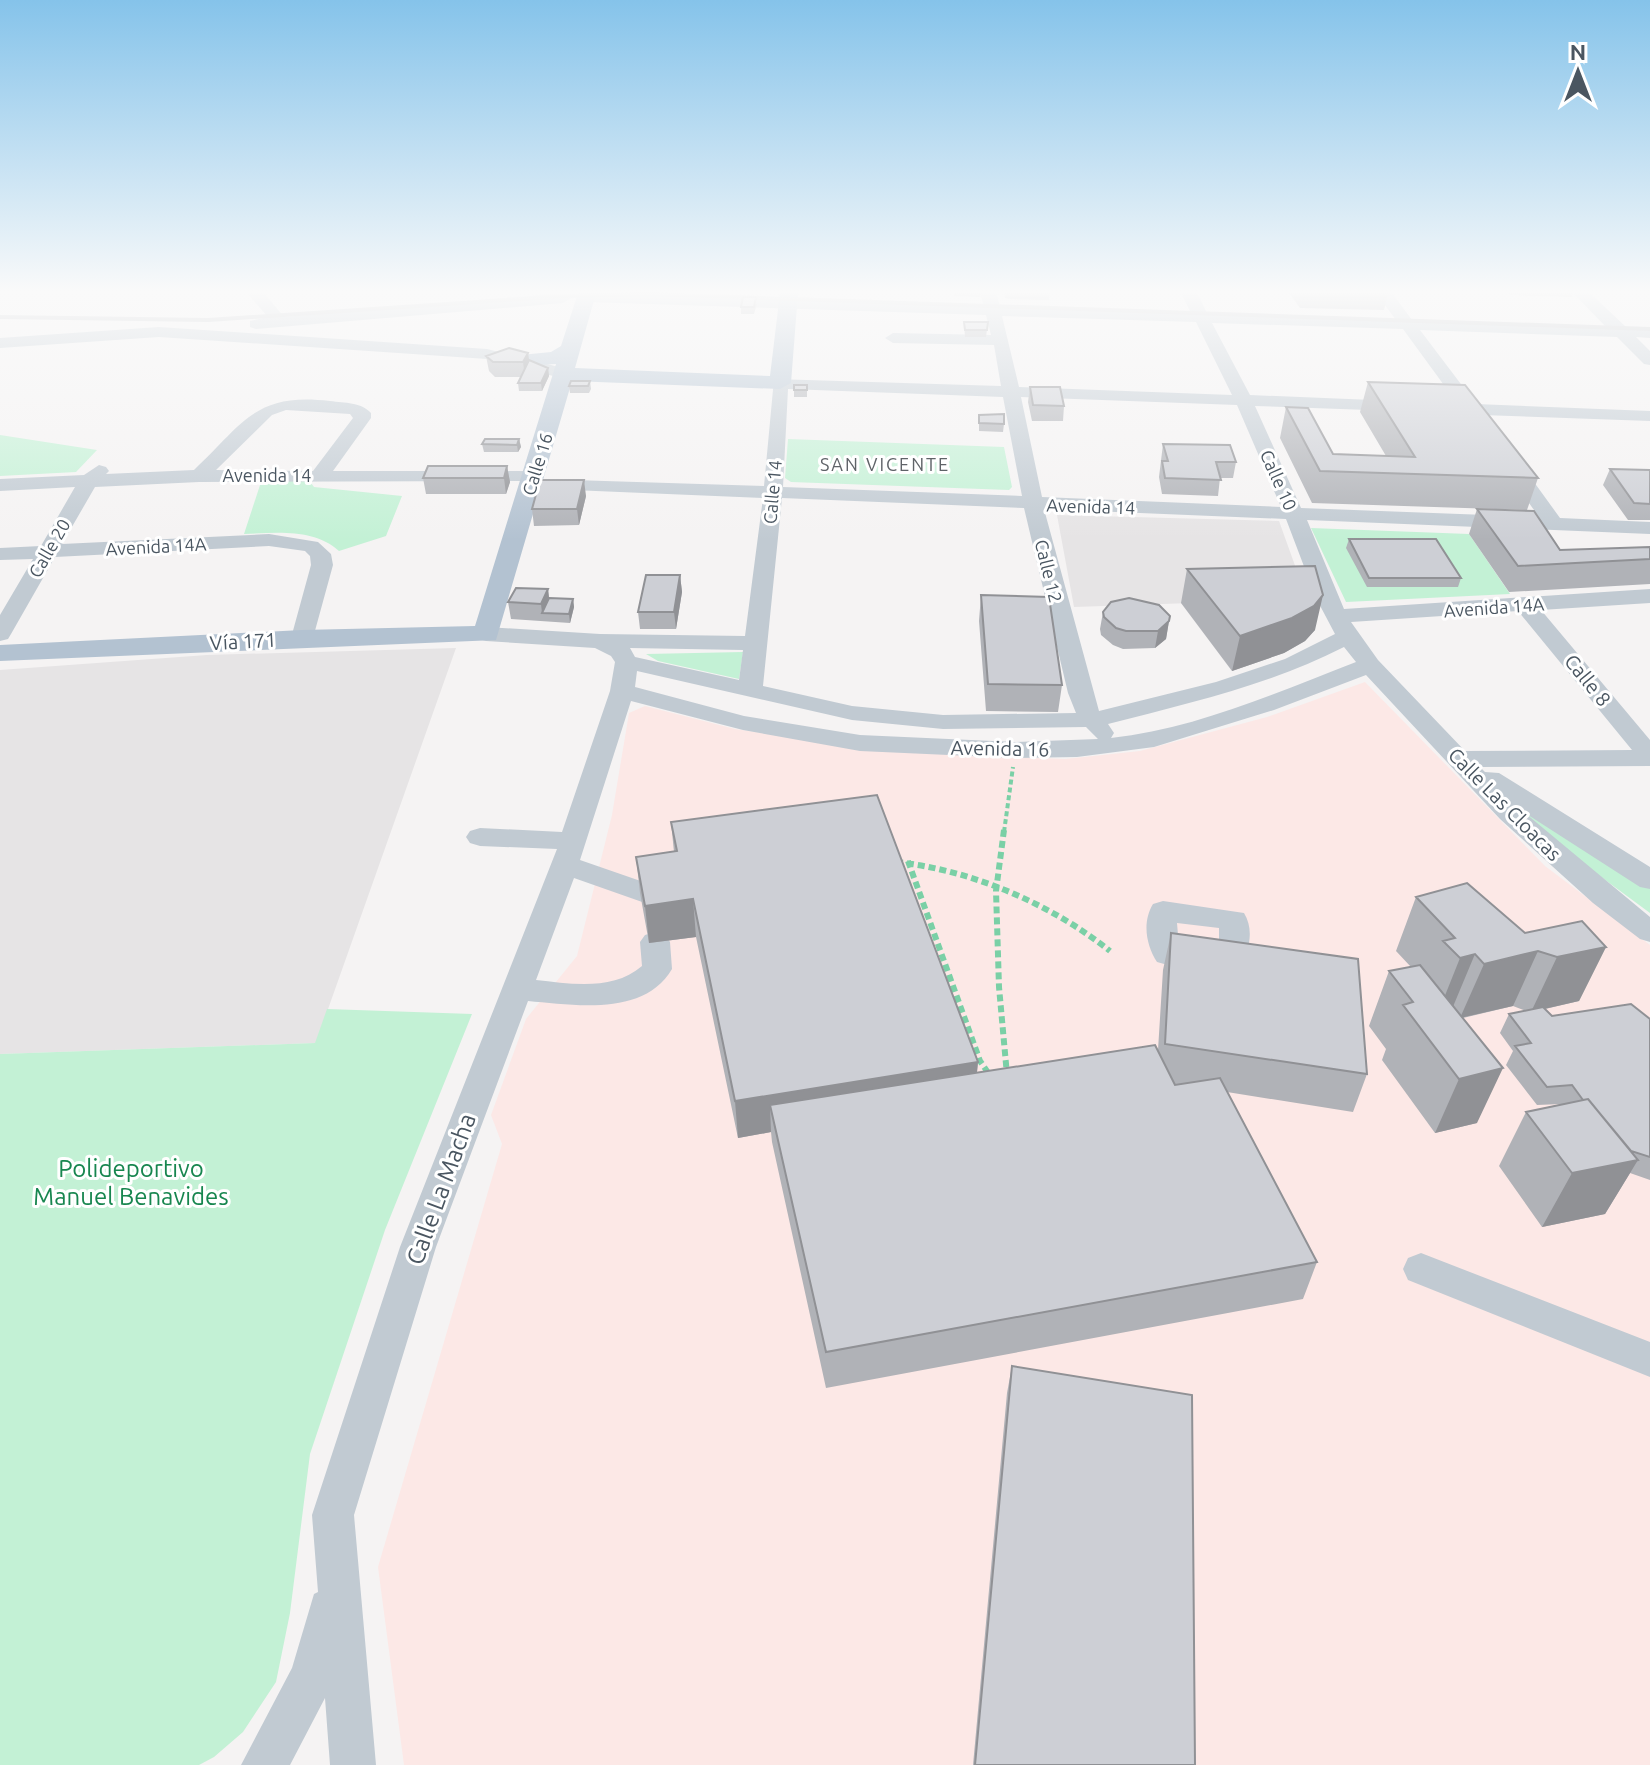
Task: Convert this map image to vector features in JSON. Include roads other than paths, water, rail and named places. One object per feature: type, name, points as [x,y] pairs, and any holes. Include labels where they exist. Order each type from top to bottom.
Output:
[{"type":"main road","name":"Calle 16","points":[[486,634],[565,375]]},
{"type":"main road","points":[[598,375],[780,383]]},
{"type":"main road","name":"Calle 14","points":[[780,383],[781,375]]},
{"type":"main road","name":"Vía 171","points":[[0,653],[302,638],[486,634]]},
{"type":"street","name":"Calle 12","points":[[1008,375],[1033,504],[1080,693],[1093,720],[1111,746]]},
{"type":"street","name":"Calle 10","points":[[1231,375],[1342,626],[1370,665]]},
{"type":"street","points":[[1446,375],[1555,525]]},
{"type":"street","points":[[780,383],[1650,416]]},
{"type":"street","name":"Calle 14","points":[[750,692],[773,493],[780,383]]},
{"type":"street","points":[[199,476],[266,411],[275,407],[354,409],[362,413],[362,418],[320,475]]},
{"type":"street","name":"Calle 20","points":[[0,634],[88,482],[104,466]]},
{"type":"street","name":"Avenida 14","points":[[0,485],[199,476],[320,475],[532,480],[773,493],[1650,528]]},
{"type":"street","name":"Avenida 14A","points":[[0,554],[269,540],[311,546],[320,554],[322,565],[302,638]]},
{"type":"street","name":"Avenida 14A","points":[[1342,626],[1525,605],[1650,596]]},
{"type":"street","name":"Calle 8","points":[[1525,605],[1650,757]]},
{"type":"street","name":"Avenida 16","points":[[625,676],[750,692],[808,705],[896,718],[1013,722],[1093,720],[1224,687],[1293,664],[1342,626]]},
{"type":"street","points":[[486,634],[600,641],[756,643]]},
{"type":"street","points":[[600,641],[620,651],[625,676]]},
{"type":"street","name":"Avenida 16","points":[[625,676],[743,723],[804,735],[860,743],[1015,750],[1145,742],[1265,705],[1370,665]]},
{"type":"street","name":"Calle Las Cloacas","points":[[1370,665],[1509,813],[1603,896],[1650,932]]},
{"type":"street","name":"Calle La Macha","points":[[353,1765],[333,1515],[418,1247],[569,853],[625,676]]},
{"type":"street","points":[[1459,759],[1650,757]]},
{"type":"street","points":[[1459,759],[1650,880]]},
{"type":"street","points":[[480,837],[569,853],[645,893]]},
{"type":"street","points":[[1163,911],[1234,920],[1233,953],[1227,960],[1216,963],[1167,955],[1161,939],[1163,911]]},
{"type":"street","points":[[515,989],[613,993],[630,988],[648,980],[657,969],[655,942]]},
{"type":"street","points":[[1421,1269],[1650,1360]]},
{"type":"street","points":[[264,1765],[311,1685],[326,1637],[336,1557]]},
{"type":"district","name":"SAN VICENTE","points":[[885,464]]},
{"type":"park label","name":"Polideportivo Manuel Benavides","points":[[131,1182]]}]
